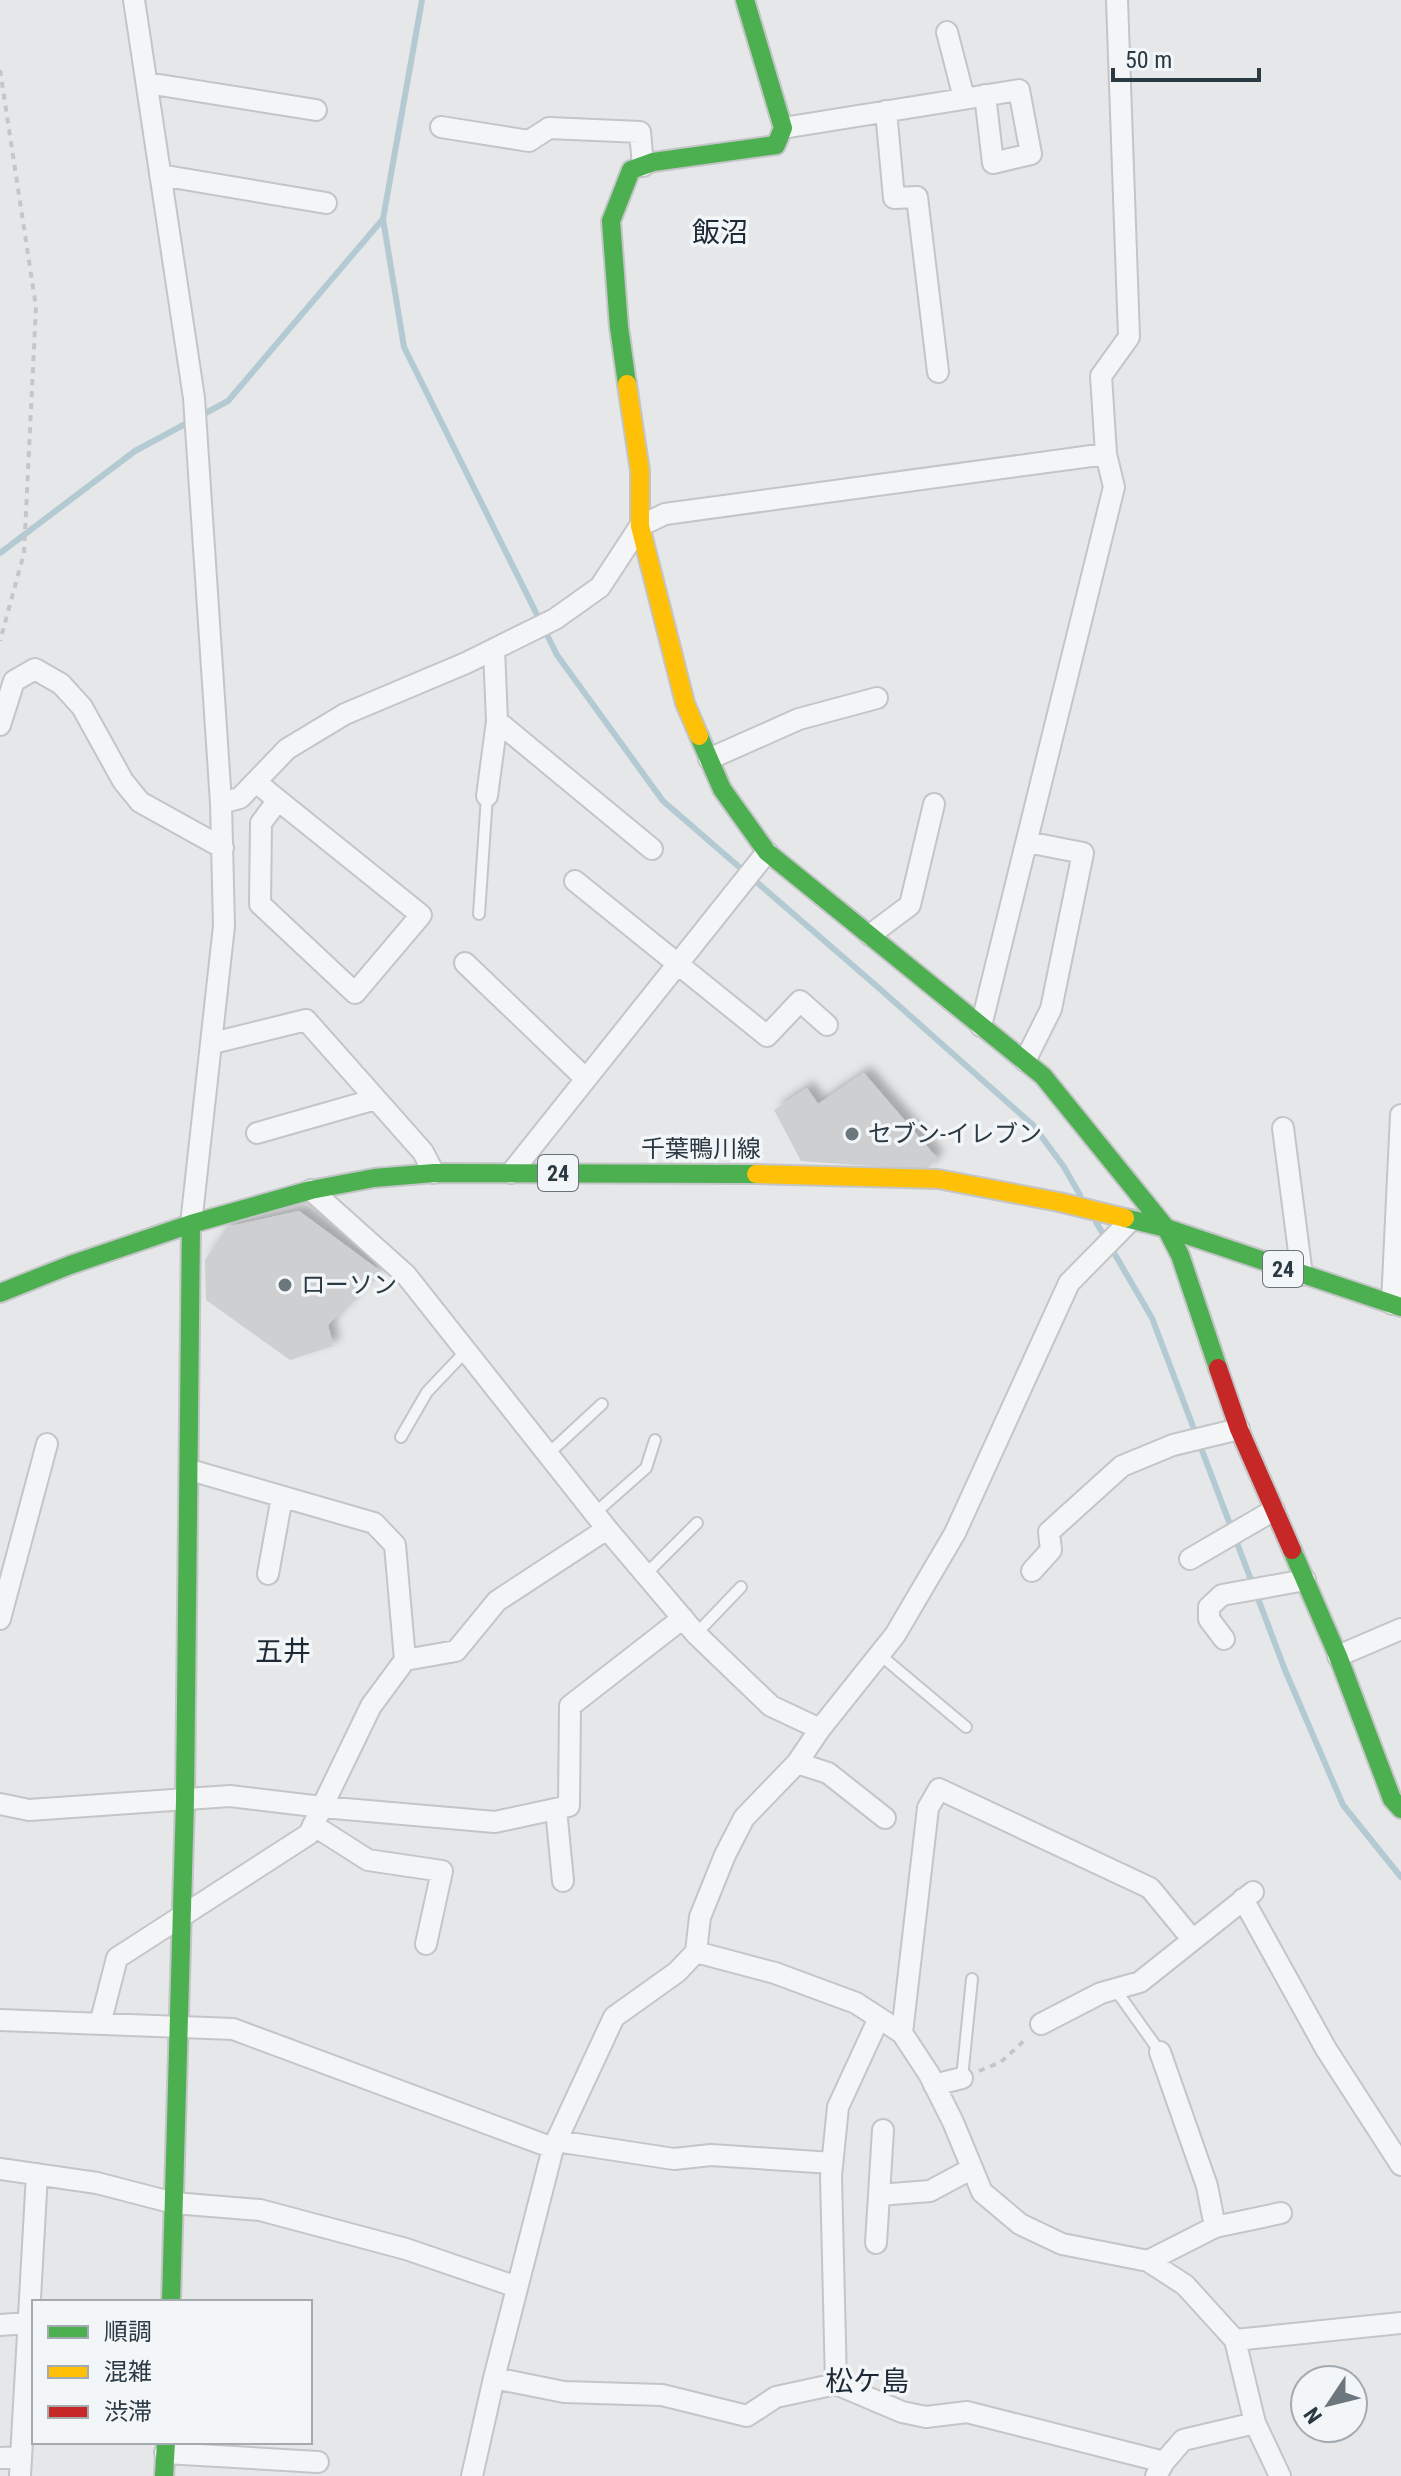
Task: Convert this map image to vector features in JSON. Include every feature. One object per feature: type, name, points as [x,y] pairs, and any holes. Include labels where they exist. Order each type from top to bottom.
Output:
[{"type":"street","points":[[134,0],[194,398],[223,848],[224,926],[191,1224],[185,1800],[171,2300]]},
{"type":"street","points":[[745,0],[783,128],[776,145],[653,162],[631,170],[611,221],[619,327],[640,471],[640,526],[685,703],[722,789],[767,852],[1043,1076],[1166,1228],[1180,1255],[1239,1429],[1338,1656],[1392,1799],[1401,1809]]},
{"type":"street","points":[[981,1026],[1114,487],[1106,454],[1101,376],[1129,337],[1117,0]]},
{"type":"street","points":[[947,32],[964,98]]},
{"type":"street","points":[[147,83],[316,110]]},
{"type":"street","points":[[783,128],[985,95]]},
{"type":"street","points":[[886,111],[894,198],[917,197],[938,372]]},
{"type":"street","points":[[441,127],[529,141],[549,128],[640,132],[643,166]]},
{"type":"street","points":[[160,175],[326,203]]},
{"type":"street","points":[[221,803],[240,798],[287,749],[345,714],[555,619],[600,587],[640,526],[665,514],[1106,454]]},
{"type":"street","points":[[487,796],[497,721],[494,649]]},
{"type":"street","points":[[0,725],[14,681],[35,669],[61,684],[82,707],[123,781],[140,802],[223,848]]},
{"type":"street","points":[[709,759],[799,719],[877,698]]},
{"type":"street","points":[[497,721],[652,849]]},
{"type":"street","points":[[256,782],[421,915],[355,993],[260,904],[261,823],[278,800]]},
{"type":"street","points":[[870,935],[910,905],[934,804]]},
{"type":"street","points":[[1025,1061],[1051,1009],[1083,853],[1027,842]]},
{"type":"street","points":[[511,1173],[767,852]]},
{"type":"street","points":[[575,881],[767,1036],[800,1001],[827,1025]]},
{"type":"street","points":[[465,963],[586,1079]]},
{"type":"street","points":[[213,1043],[306,1020],[423,1152],[434,1173]]},
{"type":"street","points":[[257,1133],[376,1099]]},
{"type":"street","points":[[1397,1306],[1401,1115]]},
{"type":"street","points":[[1283,1128],[1302,1275]]},
{"type":"street","name":"千葉鴨川線","points":[[0,1293],[70,1265],[191,1224],[311,1190],[374,1178],[434,1173],[804,1174],[938,1179],[1059,1202],[1166,1228],[1397,1306]]},
{"type":"street","points":[[311,1190],[406,1275],[601,1521],[689,1626],[771,1706],[820,1729]]},
{"type":"street","points":[[472,2476],[554,2144],[614,2017],[677,1972],[696,1952],[700,1917],[744,1818],[797,1763],[820,1729],[895,1635],[955,1533],[1069,1283],[1131,1220]]},
{"type":"street","points":[[1032,1571],[1051,1550],[1049,1532],[1122,1466],[1173,1445],[1239,1429]]},
{"type":"street","points":[[0,1619],[47,1444]]},
{"type":"street","points":[[100,2024],[117,1958],[309,1834],[371,1706],[405,1660],[395,1545],[368,1520],[190,1470]]},
{"type":"street","points":[[268,1574],[282,1497]]},
{"type":"street","points":[[1190,1559],[1274,1510]]},
{"type":"street","points":[[405,1660],[456,1651],[497,1601],[601,1521]]},
{"type":"street","points":[[1224,1639],[1209,1619],[1209,1607],[1222,1595],[1305,1580]]},
{"type":"street","points":[[0,1804],[29,1810],[230,1796],[318,1816],[495,1822],[569,1806],[570,1706],[689,1626]]},
{"type":"street","points":[[1338,1656],[1401,1629]]},
{"type":"street","points":[[797,1763],[828,1773],[885,1818]]},
{"type":"street","points":[[902,2033],[928,1808],[939,1789],[1150,1888],[1192,1939]]},
{"type":"street","points":[[556,1809],[563,1881]]},
{"type":"street","points":[[318,1816],[368,1860],[442,1871],[426,1944]]},
{"type":"street","points":[[1041,2024],[1101,1993],[1140,1982],[1248,1895],[1326,2049],[1401,2165]]},
{"type":"street","points":[[696,1952],[775,1973],[856,2003],[902,2033],[953,2122],[982,2192],[1020,2224],[1062,2244],[1148,2261],[1185,2285],[1235,2340],[1255,2423],[1280,2476]]},
{"type":"street","points":[[836,2384],[832,2163],[838,2107],[879,2018]]},
{"type":"street","points":[[0,2020],[233,2029],[554,2144],[674,2159],[711,2155],[832,2163]]},
{"type":"street","points":[[1160,2052],[1207,2186],[1215,2227]]},
{"type":"street","points":[[934,2085],[962,2078]]},
{"type":"street","points":[[876,2243],[883,2130]]},
{"type":"street","points":[[0,2169],[97,2183],[174,2203],[268,2212],[406,2249],[517,2287]]},
{"type":"street","points":[[879,2195],[930,2191],[971,2169]]},
{"type":"street","points":[[14,2463],[37,2174]]},
{"type":"street","points":[[1148,2261],[1215,2227],[1281,2213]]},
{"type":"street","points":[[0,2325],[27,2323]]},
{"type":"street","points":[[1235,2340],[1401,2323]]},
{"type":"street","points":[[494,2378],[564,2392],[662,2395],[747,2416],[776,2397],[836,2384],[902,2412],[926,2417],[967,2412],[1160,2469],[1183,2440],[1255,2423]]},
{"type":"street","points":[[164,2476],[165,2447],[318,2462]]},
{"type":"lane","points":[[479,914],[487,796]]},
{"type":"lane","points":[[401,1437],[427,1392],[466,1351]]},
{"type":"lane","points":[[548,1454],[602,1404]]},
{"type":"lane","points":[[601,1521],[646,1468],[655,1440]]},
{"type":"lane","points":[[645,1575],[697,1523]]},
{"type":"lane","points":[[689,1626],[741,1587]]},
{"type":"lane","points":[[879,1654],[966,1727]]},
{"type":"lane","points":[[962,2078],[972,1979]]},
{"type":"lane","points":[[1115,1989],[1160,2052]]},
{"type":"path","points":[[0,70],[36,307],[24,553],[0,641]]},
{"type":"path","points":[[962,2078],[1001,2062],[1041,2024]]},
{"type":"building","name":"セブン-イレブン","points":[[864,1073],[937,1158],[926,1170],[801,1161],[774,1110],[807,1088],[818,1104]]},
{"type":"building","name":"ローソン","points":[[299,1211],[379,1270],[328,1325],[333,1346],[290,1360],[206,1300],[205,1260],[227,1227]]},
{"type":"waterway","points":[[422,0],[383,219],[404,347],[557,655],[663,801],[1033,1125],[1080,1195]]},
{"type":"waterway","points":[[0,553],[135,451],[228,401],[383,219]]},
{"type":"waterway","points":[[1096,1222],[1152,1318],[1285,1670],[1343,1805],[1401,1877]]},
{"type":"traffic: fast","points":[[627,384],[611,221],[631,170],[653,162],[776,145],[783,128],[745,0]]},
{"type":"traffic: fast","points":[[699,736],[722,789],[767,852],[1043,1076],[1166,1228],[1180,1255],[1218,1368]]},
{"type":"traffic: fast","points":[[0,1293],[70,1265],[191,1224],[311,1190],[374,1178],[434,1173],[756,1174]]},
{"type":"traffic: fast","points":[[1125,1218],[1166,1228],[1401,1307]]},
{"type":"traffic: fast","points":[[171,2300],[185,1800],[191,1224]]},
{"type":"traffic: fast","points":[[1292,1550],[1338,1656],[1392,1799],[1401,1809]]},
{"type":"traffic: fast","points":[[164,2476],[166,2444]]},
{"type":"traffic: slow","points":[[627,384],[640,471],[640,526],[685,703],[699,736]]},
{"type":"traffic: slow","points":[[756,1174],[938,1179],[1125,1218]]},
{"type":"traffic: jam","points":[[1218,1368],[1239,1429],[1292,1550]]},
{"type":"place","name":"セブン-イレブン","points":[[852,1134]]},
{"type":"place","name":"ローソン","points":[[285,1285]]},
{"type":"district","name":"飯沼","points":[[720,232]]},
{"type":"district","name":"五井","points":[[283,1651]]},
{"type":"district","name":"松ケ島","points":[[867,2381]]}]
